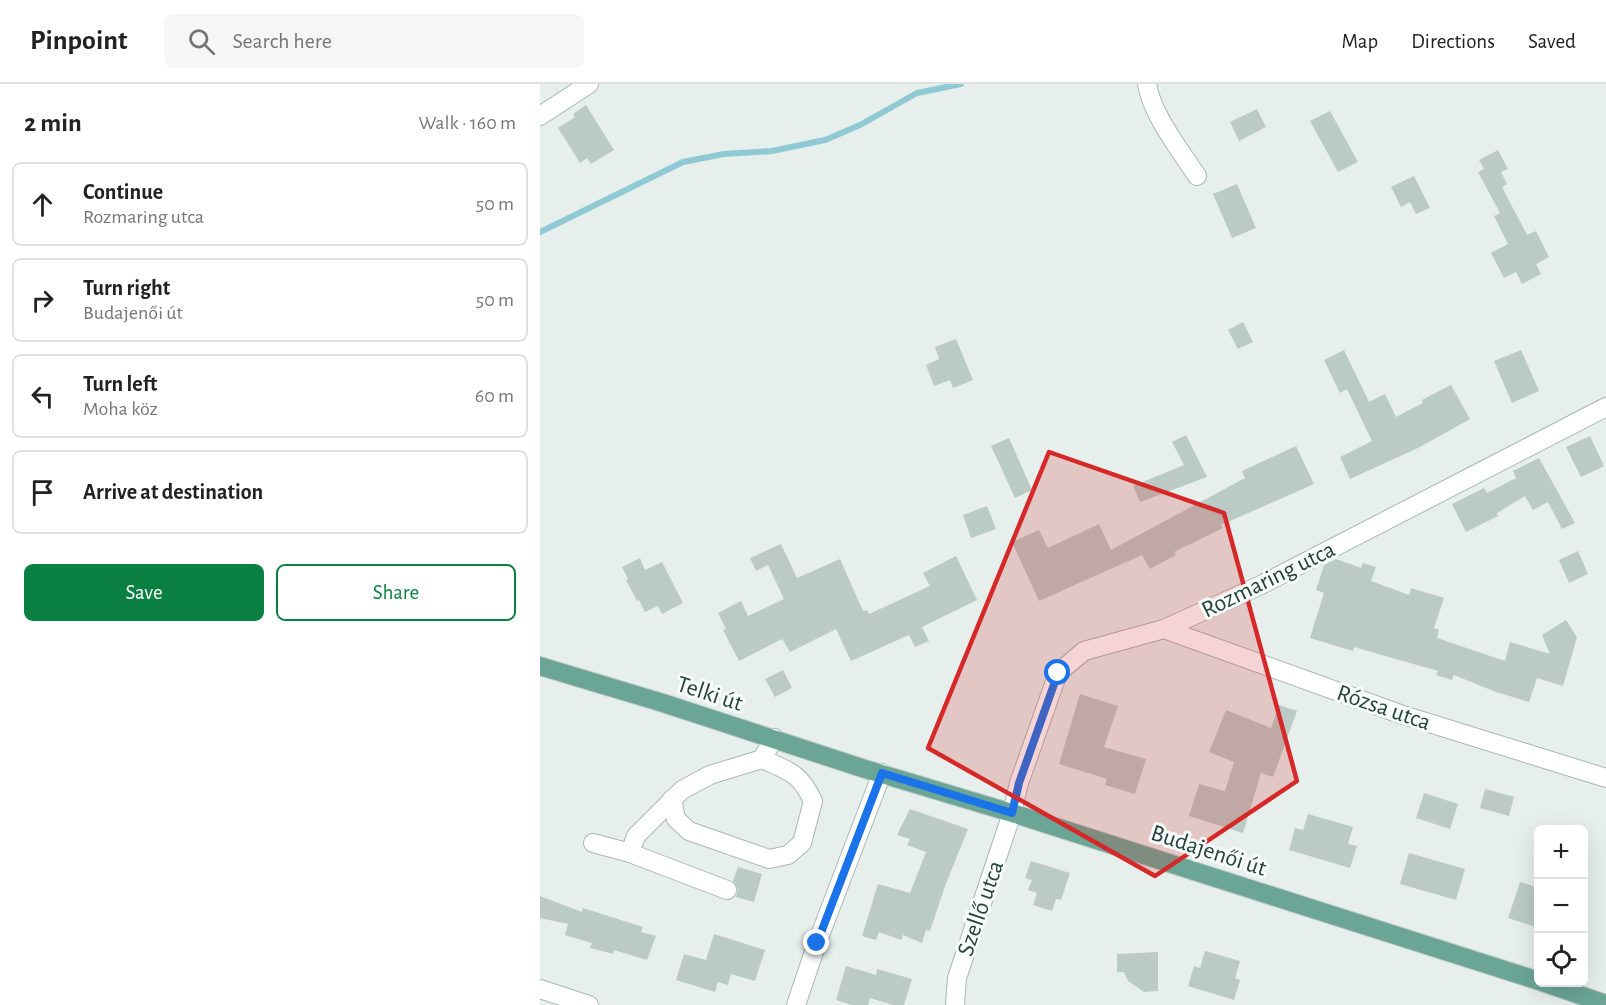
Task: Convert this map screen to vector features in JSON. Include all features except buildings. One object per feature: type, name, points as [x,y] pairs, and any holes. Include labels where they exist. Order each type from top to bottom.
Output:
[{"type":"main road","name":"Telki út","points":[[540,666],[873,771]]},
{"type":"main road","name":"Budajenői út","points":[[873,771],[1012,813],[1534,980]]},
{"type":"main road","name":"Budajenői út","points":[[1555,987],[1606,1004]]},
{"type":"street","points":[[540,116],[589,84]]},
{"type":"street","points":[[1147,84],[1148,93],[1164,124],[1197,176]]},
{"type":"street","name":"Rozmaring utca","points":[[1012,813],[1019,783],[1058,673],[1084,651],[1164,629],[1261,585],[1606,407]]},
{"type":"street","name":"Rózsa utca","points":[[1164,629],[1400,714],[1606,778]]},
{"type":"street","points":[[762,759],[774,738]]},
{"type":"street","points":[[630,853],[636,836],[672,799],[682,790],[710,775],[762,759],[794,773],[806,786],[813,801],[802,843],[788,855],[769,859],[689,831],[676,819],[672,799]]},
{"type":"street","points":[[796,1005],[873,771]]},
{"type":"street","name":"Szellő utca","points":[[955,1005],[957,978],[1012,813]]},
{"type":"street","points":[[593,843],[630,853],[727,890]]},
{"type":"street","points":[[540,989],[589,1005]]},
{"type":"highlighted area","points":[[1049,452],[1224,513],[1297,781],[1155,876],[928,748]]},
{"type":"waterway","points":[[540,232],[683,162],[724,154],[772,151],[825,140],[860,125],[917,93],[961,84]]},
{"type":"route","points":[[817,943],[882,773],[1012,813],[1019,783],[1058,673]]}]
